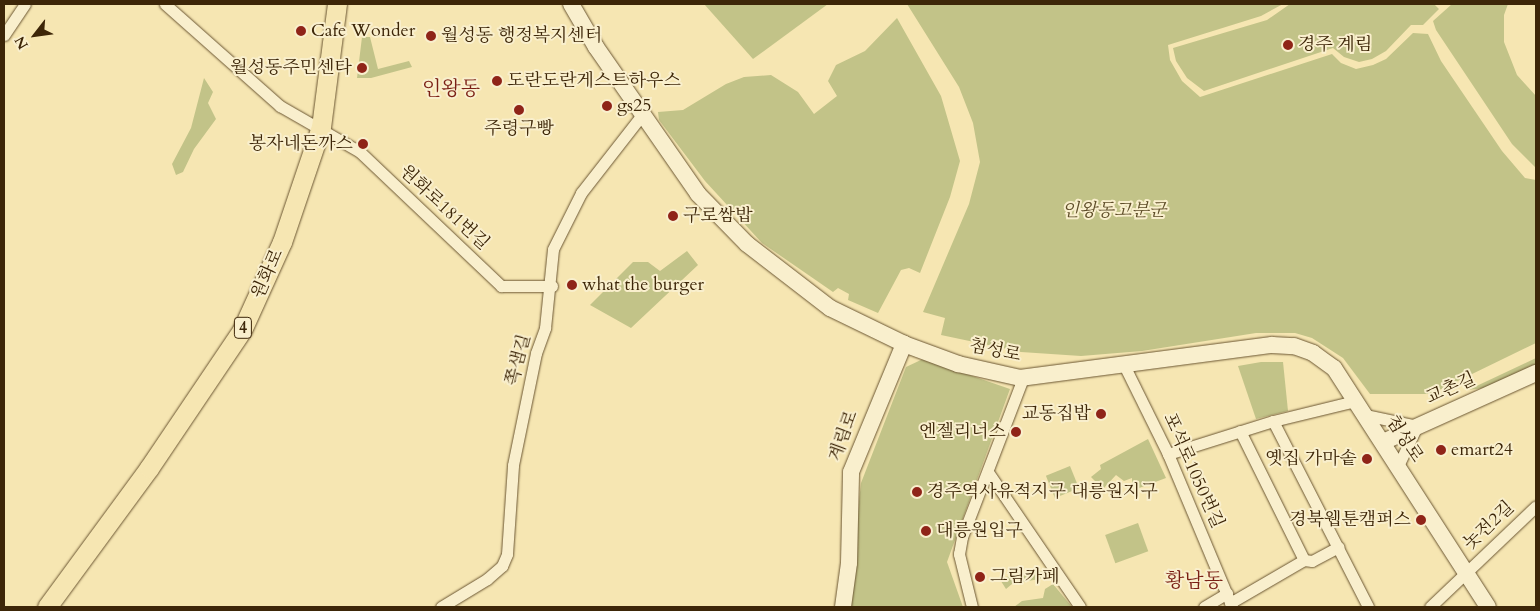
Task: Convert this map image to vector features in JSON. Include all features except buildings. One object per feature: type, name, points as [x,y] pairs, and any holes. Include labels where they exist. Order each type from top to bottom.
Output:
[{"type":"main road","name":"원화로","points":[[47,607],[154,460],[242,330],[282,242],[321,127],[337,4]]},
{"type":"street","points":[[4,35],[25,4]]},
{"type":"street","name":"원화로181번길","points":[[165,4],[280,106],[321,127],[360,152],[501,286],[552,286]]},
{"type":"street","name":"첨성로","points":[[570,4],[642,115],[698,194],[774,267],[830,308],[904,344],[958,364],[1023,378],[1272,345],[1294,346],[1314,353],[1334,368],[1488,607]]},
{"type":"street","name":"쪽샘길","points":[[441,607],[488,579],[502,566],[507,554],[512,465],[536,353],[545,328],[552,286],[553,249],[568,214],[581,193],[642,115]]},
{"type":"street","name":"계림로","points":[[843,607],[849,563],[851,472],[904,344]]},
{"type":"street","name":"포석로1050번길","points":[[1124,365],[1168,454],[1230,601]]},
{"type":"street","points":[[972,607],[959,554],[1023,378]]},
{"type":"street","name":"교촌길","points":[[1383,442],[1534,378]]},
{"type":"street","points":[[1168,454],[1273,420],[1355,401]]},
{"type":"street","points":[[1365,415],[1417,426],[1398,466]]},
{"type":"street","points":[[1273,420],[1368,607]]},
{"type":"street","points":[[1240,431],[1304,560]]},
{"type":"street","points":[[988,472],[1080,607]]},
{"type":"street","name":"놋전2길","points":[[1430,607],[1536,506]]},
{"type":"street","points":[[1204,607],[1230,601],[1304,560],[1312,561],[1338,548]]},
{"type":"green space","points":[[704,4],[828,4],[753,59]]},
{"type":"green space","name":"인왕동고분군","points":[[907,4],[1283,4],[1261,16],[1168,45],[1170,60],[1182,81],[1200,97],[1332,54],[1341,63],[1356,69],[1373,65],[1386,59],[1413,33],[1428,34],[1441,61],[1502,151],[1525,178],[1536,180],[1536,343],[1431,394],[1370,394],[1343,358],[1312,338],[1295,333],[1256,333],[1142,351],[1081,356],[1021,352],[941,335],[945,318],[923,312],[969,204],[980,162],[973,123],[959,87]]},
{"type":"green space","name":"경주 계림","points":[[1290,4],[1434,4],[1439,9],[1423,25],[1411,25],[1386,51],[1372,59],[1359,62],[1344,57],[1333,48],[1204,91],[1187,78],[1176,61],[1173,48],[1267,20]]},
{"type":"green space","points":[[1452,4],[1508,4],[1504,15],[1504,42],[1517,75],[1536,96],[1536,168],[1512,144],[1436,30],[1433,21]]},
{"type":"green space","points":[[897,18],[941,96],[960,161],[950,197],[920,273],[909,268],[901,270],[878,313],[848,300],[849,294],[838,288],[833,292],[762,243],[705,181],[659,120],[658,112],[683,110],[726,84],[744,77],[771,75],[798,92],[814,114],[837,96],[828,81],[836,65],[865,51]]},
{"type":"green space","points":[[362,37],[370,37],[378,69],[409,61],[412,67],[371,78],[357,78]]},
{"type":"green space","points":[[204,78],[213,92],[208,103],[216,119],[194,149],[183,172],[176,175],[172,164],[191,128]]},
{"type":"green space","points":[[687,251],[698,265],[631,328],[590,305],[633,262],[648,262],[660,271]]},
{"type":"green space","points":[[1536,358],[1536,364],[1484,388],[1468,390]]},
{"type":"green space","name":"경주역사유적지구 대릉원지구","points":[[923,359],[1010,389],[947,562],[963,607],[848,607],[861,483],[906,367]]},
{"type":"green space","points":[[1261,362],[1283,362],[1288,411],[1256,419],[1238,366]]},
{"type":"green space","points":[[1148,439],[1166,478],[1139,488],[1132,484],[1132,478],[1124,481],[1116,475],[1103,489],[1091,477],[1101,469],[1100,465]]},
{"type":"green space","points":[[1070,466],[1079,488],[1055,498],[1046,476]]},
{"type":"green space","points":[[1138,523],[1148,551],[1115,563],[1105,535]]},
{"type":"green space","points":[[1045,571],[1050,577],[1012,584],[1006,589],[999,578]]},
{"type":"green space","points":[[1053,584],[1072,607],[1014,607],[1022,601],[1043,598],[1045,589]]},
{"type":"place","name":"Cafe Wonder","points":[[301,31]]},
{"type":"place","name":"월성동 행정복지센터","points":[[431,36]]},
{"type":"place","name":"경주 계림","points":[[1288,45]]},
{"type":"place","name":"월성동주민센타","points":[[362,68]]},
{"type":"place","name":"도란도란게스트하우스","points":[[497,81]]},
{"type":"place","name":"gs25","points":[[607,106]]},
{"type":"place","name":"주령구빵","points":[[519,110]]},
{"type":"place","name":"봉자네돈까스","points":[[363,144]]},
{"type":"place","name":"구로쌈밥","points":[[673,216]]},
{"type":"place","name":"what the burger","points":[[572,285]]},
{"type":"place","name":"교동집밥","points":[[1101,414]]},
{"type":"place","name":"엔젤리너스","points":[[1016,432]]},
{"type":"place","name":"emart24","points":[[1441,450]]},
{"type":"place","name":"옛집 가마솥","points":[[1367,459]]},
{"type":"place","name":"경주역사유적지구 대릉원지구","points":[[917,492]]},
{"type":"place","name":"경북웹툰캠퍼스","points":[[1421,520]]},
{"type":"place","name":"대릉원입구","points":[[926,531]]},
{"type":"place","name":"그림카페","points":[[980,577]]},
{"type":"district","name":"인왕동","points":[[451,88]]},
{"type":"district","name":"황남동","points":[[1194,580]]}]
